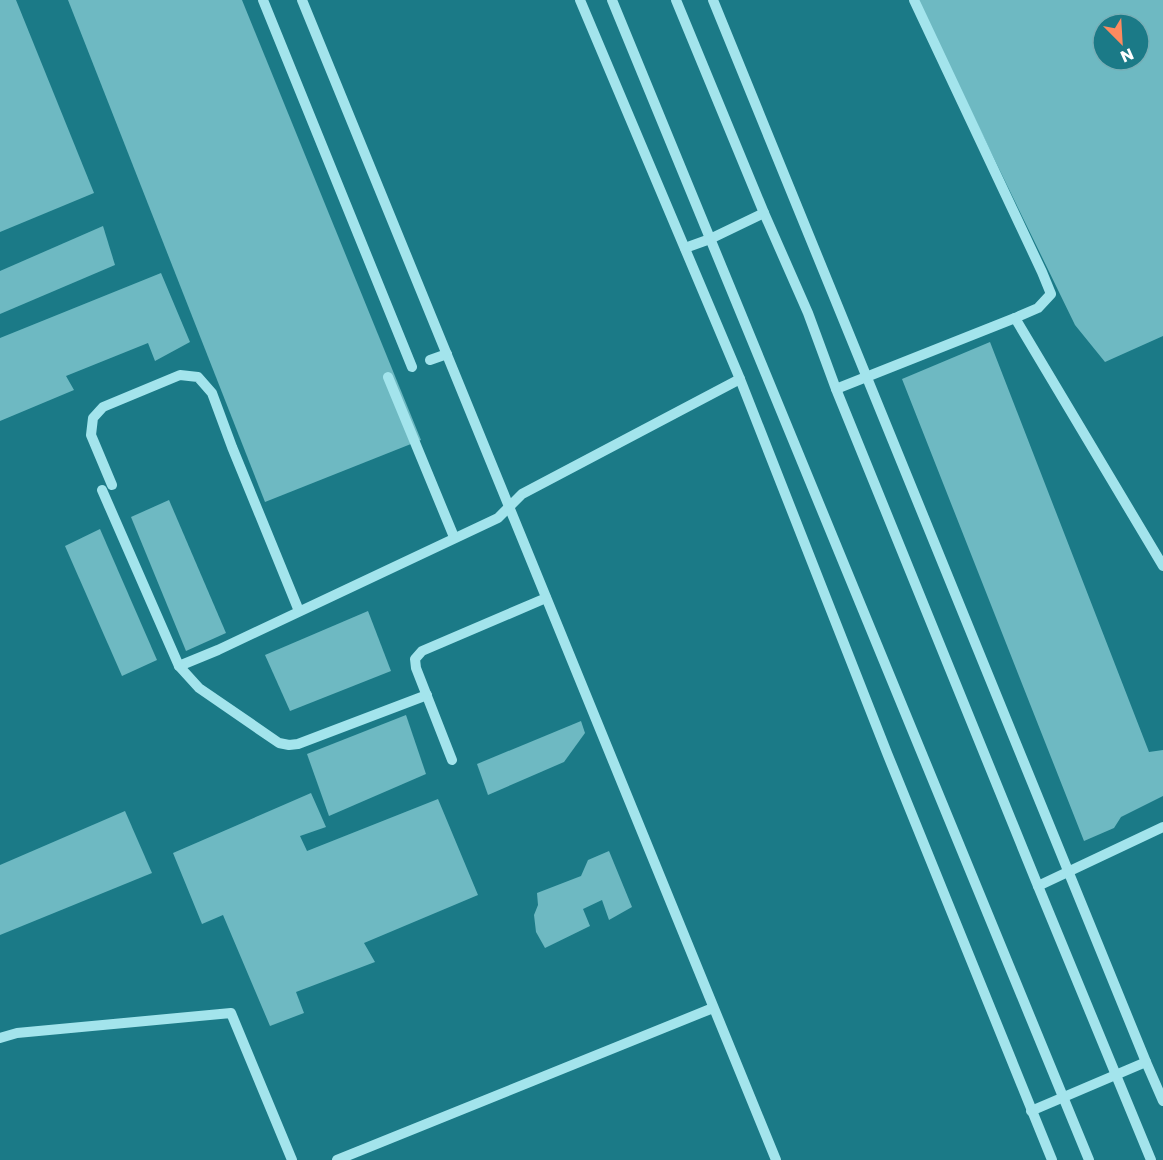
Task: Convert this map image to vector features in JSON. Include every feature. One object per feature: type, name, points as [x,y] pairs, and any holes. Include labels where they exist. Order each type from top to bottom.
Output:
[{"type":"street","points":[[263,0],[412,367]]},
{"type":"street","points":[[302,0],[776,1160]]},
{"type":"street","points":[[580,0],[740,379],[1052,1160]]},
{"type":"street","points":[[612,0],[1089,1160]]},
{"type":"street","points":[[676,0],[808,313],[836,389],[1151,1160]]},
{"type":"street","points":[[713,0],[1163,1101]]},
{"type":"street","points":[[836,389],[1038,308],[1051,294],[1038,261],[914,0]]},
{"type":"street","points":[[685,248],[710,239],[764,213]]},
{"type":"street","points":[[1015,318],[1163,566]]},
{"type":"street","points":[[430,360],[447,354]]},
{"type":"street","points":[[299,611],[212,393],[198,376],[180,375],[103,407],[93,418],[91,435],[107,488],[179,666],[199,688],[279,743],[289,745],[298,744],[427,695]]},
{"type":"street","points":[[388,376],[454,537]]},
{"type":"street","points":[[179,666],[498,518],[522,494],[740,379]]},
{"type":"street","points":[[452,760],[416,668],[416,659],[422,651],[546,598]]},
{"type":"street","points":[[1038,886],[1163,827]]},
{"type":"street","points":[[337,1160],[714,1008]]},
{"type":"street","points":[[0,1038],[17,1033],[231,1013],[292,1160]]},
{"type":"street","points":[[1031,1111],[1146,1062]]},
{"type":"building","points":[[0,0],[16,0],[94,193],[0,232]]},
{"type":"building","points":[[68,0],[242,0],[421,440],[265,502]]},
{"type":"building","points":[[917,0],[1163,0],[1163,336],[1105,362],[1075,325]]},
{"type":"building","points":[[103,226],[115,265],[0,314],[0,271]]},
{"type":"building","points":[[161,273],[190,342],[155,361],[148,343],[66,376],[74,390],[0,421],[0,338]]},
{"type":"building","points":[[990,342],[1149,752],[1163,750],[1163,796],[1121,817],[1114,828],[1084,841],[902,379]]},
{"type":"building","points":[[169,500],[226,633],[186,651],[131,517]]},
{"type":"building","points":[[100,529],[157,660],[122,676],[65,546]]},
{"type":"building","points":[[368,611],[391,671],[290,711],[265,655]]},
{"type":"building","points":[[406,715],[426,774],[329,816],[307,754]]},
{"type":"building","points":[[581,721],[585,733],[564,762],[488,795],[477,764]]},
{"type":"building","points":[[311,793],[326,827],[300,836],[307,851],[438,799],[478,895],[364,943],[375,962],[296,992],[304,1013],[270,1026],[223,915],[202,924],[173,853]]},
{"type":"building","points":[[125,811],[152,873],[0,935],[0,865]]},
{"type":"building","points":[[609,851],[632,907],[609,920],[602,900],[583,909],[590,926],[545,948],[536,932],[534,915],[538,905],[537,893],[581,876],[588,860]]}]
